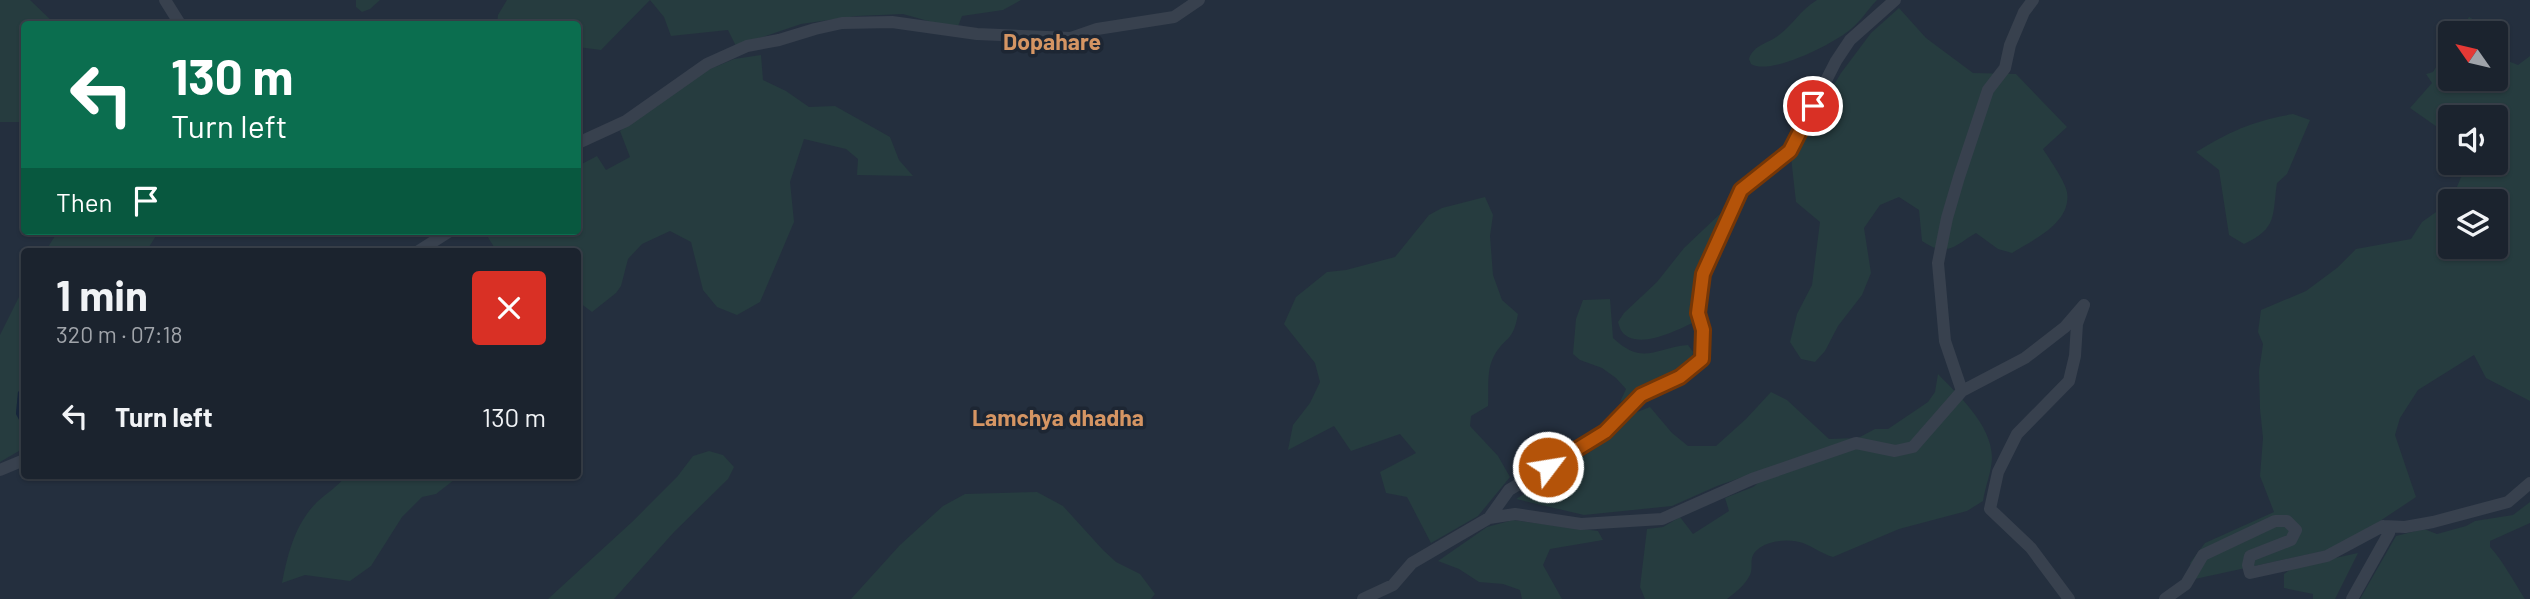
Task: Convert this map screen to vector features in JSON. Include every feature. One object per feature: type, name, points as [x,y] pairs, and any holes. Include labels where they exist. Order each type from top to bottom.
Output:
[{"type":"street","points":[[165,0],[178,21]]},
{"type":"street","points":[[581,142],[626,121],[707,64],[747,46],[815,29],[842,23],[892,22],[977,34],[1070,38],[1097,29],[1174,17],[1199,0]]},
{"type":"street","points":[[1489,518],[1509,490],[1605,432],[1641,395],[1680,377],[1702,359],[1703,330],[1698,313],[1703,274],[1741,190],[1790,151],[1836,61],[1850,40],[1895,0]]},
{"type":"street","points":[[1962,391],[1945,341],[1938,263],[1950,208],[1988,90],[2005,68],[2019,23],[2033,0]]},
{"type":"street","points":[[423,248],[444,235]]},
{"type":"street","points":[[1363,599],[1393,585],[1412,563],[1489,518],[1515,514],[1581,524],[1662,519],[1752,479],[1856,443],[1895,451],[1913,447],[1962,391],[2025,358],[2065,327],[2084,306],[2077,324],[2075,356],[2069,381],[2017,434],[1998,472],[1990,509],[2031,548],[2069,599]]},
{"type":"street","points":[[0,470],[21,461]]},
{"type":"street","points":[[2165,599],[2186,584],[2203,555],[2275,521],[2287,521],[2296,530],[2291,540],[2250,556],[2250,573],[2327,556],[2383,526],[2405,527],[2432,522],[2508,502],[2530,483]]},
{"type":"street","points":[[2352,599],[2389,533],[2383,526]]},
{"type":"green space","points":[[0,0],[30,0],[52,21],[21,21],[21,122],[0,122]]},
{"type":"green space","points":[[356,0],[380,0],[362,12],[356,7]]},
{"type":"green space","points":[[507,0],[650,0],[601,50],[581,47],[581,21],[497,21]]},
{"type":"green space","points":[[650,0],[1021,0],[1003,10],[962,16],[957,29],[903,14],[857,16],[801,24],[736,46],[728,30],[671,36],[664,17]]},
{"type":"green space","points":[[1817,0],[1877,0],[1851,29],[1818,49],[1773,66],[1760,67],[1751,64],[1749,59],[1754,50],[1784,31]]},
{"type":"green space","points":[[1899,8],[1926,38],[1973,73],[2016,74],[2067,127],[2043,149],[2063,182],[2067,203],[2063,213],[2049,229],[2012,253],[1998,249],[1976,233],[1956,246],[1938,249],[1922,241],[1919,210],[1899,197],[1880,205],[1864,228],[1871,273],[1862,295],[1815,362],[1801,359],[1790,342],[1797,314],[1812,285],[1820,222],[1796,202],[1791,157],[1841,73],[1871,33]]},
{"type":"green space","points":[[761,55],[763,80],[786,91],[809,107],[835,106],[890,137],[899,160],[913,176],[857,175],[858,159],[846,149],[804,139],[790,182],[794,222],[760,302],[737,315],[717,307],[703,290],[691,242],[670,231],[642,244],[628,259],[621,286],[616,293],[592,312],[581,304],[581,248],[493,248],[487,235],[581,235],[581,164],[597,156],[606,170],[630,157],[620,131],[698,74],[734,59]]},
{"type":"green space","points":[[2530,56],[2530,401],[2486,378],[2474,355],[2418,390],[2400,418],[2395,435],[2416,497],[2371,527],[2328,550],[2195,579],[2190,563],[2205,543],[2274,512],[2260,476],[2263,438],[2259,371],[2263,344],[2258,332],[2261,310],[2306,291],[2337,268],[2356,249],[2411,239],[2422,222],[2438,211],[2438,259],[2508,259],[2508,189],[2456,189],[2462,175],[2508,175],[2508,105],[2438,105],[2438,128],[2410,108],[2432,83],[2426,74],[2433,72],[2438,64],[2438,91],[2508,91],[2508,61],[2518,65]]},
{"type":"green space","points":[[2293,114],[2310,120],[2287,174],[2277,183],[2273,213],[2268,226],[2244,244],[2229,235],[2219,170],[2196,152],[2242,128]]},
{"type":"green space","points":[[1485,197],[1493,215],[1490,236],[1493,275],[1502,300],[1518,314],[1511,335],[1491,362],[1488,406],[1471,416],[1470,426],[1498,456],[1510,477],[1478,516],[1431,543],[1407,497],[1386,493],[1380,472],[1416,453],[1400,434],[1351,451],[1334,426],[1288,450],[1293,425],[1310,403],[1320,382],[1315,363],[1284,324],[1296,297],[1327,272],[1346,270],[1395,257],[1429,215],[1442,208]]},
{"type":"green space","points":[[1722,212],[1697,273],[1694,322],[1648,339],[1630,338],[1623,333],[1618,322],[1624,313],[1657,282],[1684,248]]},
{"type":"green space","points":[[56,235],[156,235],[149,247],[47,248]]},
{"type":"green space","points":[[21,293],[21,390],[18,392],[16,414],[21,423],[21,450],[0,462],[0,335]]},
{"type":"green space","points":[[1610,299],[1613,338],[1623,346],[1641,353],[1688,345],[1693,352],[1691,364],[1620,402],[1626,389],[1616,378],[1573,354],[1576,319],[1583,300]]},
{"type":"green space","points":[[1938,374],[1964,401],[1986,433],[1992,462],[1983,501],[1967,511],[1899,529],[1833,557],[1797,541],[1769,543],[1753,555],[1748,579],[1727,599],[1645,599],[1640,587],[1647,529],[1663,527],[1680,517],[1693,534],[1729,511],[1725,498],[1753,487],[1786,462],[1717,486],[1672,506],[1584,515],[1516,499],[1593,450],[1632,414],[1650,407],[1672,433],[1688,446],[1716,446],[1771,392],[1787,400],[1829,439],[1858,438],[1875,429],[1888,429],[1928,402],[1935,392]]},
{"type":"green space","points":[[709,451],[723,455],[734,467],[728,479],[674,532],[614,599],[548,599],[632,522],[677,477],[693,456]]},
{"type":"green space","points":[[343,479],[455,479],[436,494],[422,497],[402,517],[371,566],[350,581],[305,575],[282,583],[290,550],[303,520],[317,502]]},
{"type":"green space","points":[[1037,492],[1063,506],[1116,562],[1140,574],[1155,594],[1151,599],[851,599],[900,545],[943,506],[965,494]]},
{"type":"green space","points":[[2530,502],[2530,523],[2490,541],[2490,547],[2525,599],[2360,599],[2396,536],[2424,529],[2437,534],[2475,521],[2513,515]]},
{"type":"green space","points":[[1513,520],[1598,531],[1603,540],[1550,549],[1543,565],[1562,599],[1522,599],[1520,590],[1503,584],[1479,582],[1459,569],[1438,561],[1487,527]]},
{"type":"green space","points":[[2358,553],[2335,599],[2313,599],[2313,594],[2284,588],[2284,574],[2294,567]]},
{"type":"water","points":[[21,390],[21,423],[16,414],[18,392]]},
{"type":"district","name":"Dopahare","points":[[1052,41]]},
{"type":"district","name":"Lamchya dhadha","points":[[1058,417]]},
{"type":"route","points":[[1548,467],[1605,432],[1641,395],[1680,377],[1702,359],[1703,330],[1698,313],[1703,274],[1741,190],[1790,151],[1813,106]]}]
